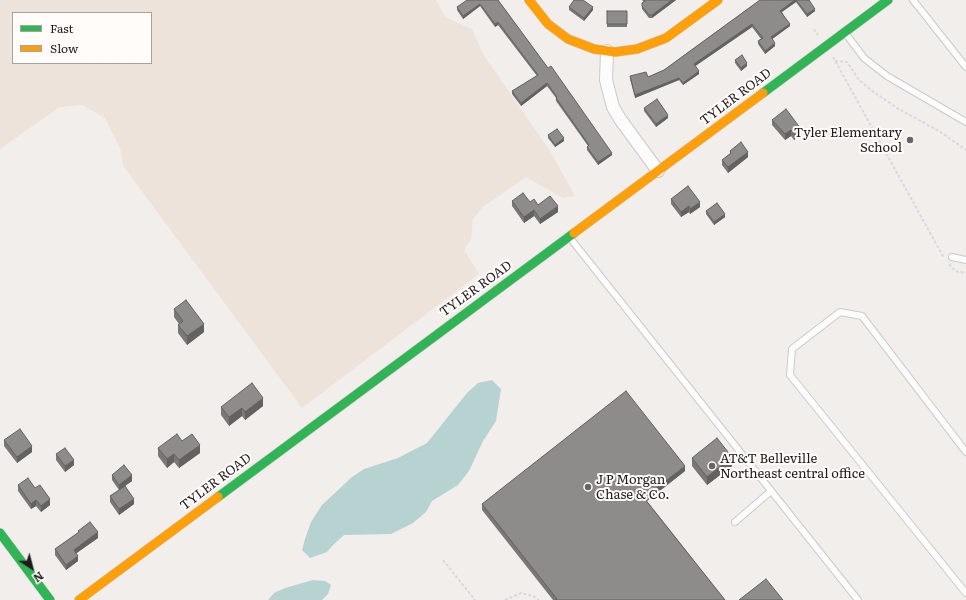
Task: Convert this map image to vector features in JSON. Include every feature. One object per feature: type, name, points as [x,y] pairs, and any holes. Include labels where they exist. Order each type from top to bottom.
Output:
[{"type":"street","points":[[529,0],[548,24],[568,39],[587,47],[607,51],[637,49],[666,38],[718,0]]},
{"type":"street","name":"TYLER ROAD","points":[[79,600],[888,0]]},
{"type":"street","points":[[607,51],[606,80],[613,107],[658,171]]},
{"type":"street","points":[[0,533],[50,600]]},
{"type":"lane","points":[[913,0],[966,67]]},
{"type":"lane","points":[[845,32],[864,58],[887,76],[966,122]]},
{"type":"lane","points":[[569,237],[858,600]]},
{"type":"lane","points":[[952,257],[966,260]]},
{"type":"lane","points":[[966,452],[862,316],[840,312],[792,349],[790,375],[966,593]]},
{"type":"lane","points":[[735,522],[771,491]]},
{"type":"path","points":[[814,30],[835,61],[945,260],[955,271],[966,273]]},
{"type":"path","points":[[835,61],[847,62],[859,80],[871,90],[897,108],[939,131],[966,150]]},
{"type":"path","points":[[443,560],[475,600]]},
{"type":"path","points":[[505,600],[521,593],[533,596],[539,600]]},
{"type":"shaded area","points":[[0,0],[436,0],[445,17],[472,29],[483,54],[550,151],[575,196],[563,198],[526,177],[483,207],[473,219],[471,239],[464,250],[479,274],[302,408],[124,167],[120,148],[105,118],[82,105],[60,107],[0,149]]},
{"type":"water","points":[[492,380],[501,389],[496,421],[483,441],[469,471],[458,485],[432,501],[426,512],[413,523],[391,534],[344,535],[327,552],[310,558],[302,550],[311,522],[322,505],[352,477],[364,469],[398,458],[427,443],[467,393],[478,383]]},
{"type":"water","points":[[313,580],[325,581],[331,585],[328,594],[322,600],[268,600],[274,593],[285,588]]},
{"type":"building","points":[[467,0],[498,0],[548,68],[551,66],[612,153],[598,162],[587,147],[589,145],[547,83],[521,103],[512,91],[538,75],[498,22],[495,24],[480,4],[463,16],[457,7]]},
{"type":"building","points":[[574,0],[583,0],[593,7],[584,18],[569,7]]},
{"type":"building","points":[[644,0],[672,0],[652,15],[649,15],[642,6],[642,3],[645,1]]},
{"type":"building","points":[[760,0],[795,0],[780,11],[790,24],[771,37],[775,43],[765,51],[758,41],[763,38],[752,24],[694,64],[699,71],[683,83],[679,78],[635,95],[630,76],[646,72],[648,77],[664,70]]},
{"type":"building","points":[[796,0],[809,0],[815,9],[807,14]]},
{"type":"building","points":[[607,11],[627,11],[627,24],[607,24]]},
{"type":"building","points":[[742,55],[747,63],[741,68],[735,60]]},
{"type":"building","points":[[657,99],[668,115],[656,124],[644,108]]},
{"type":"building","points":[[786,109],[801,129],[794,134],[791,130],[785,134],[772,120]]},
{"type":"building","points":[[557,129],[564,138],[555,145],[548,135]]},
{"type":"building","points":[[741,142],[748,152],[728,167],[722,160]]},
{"type":"building","points":[[688,186],[700,202],[690,209],[689,206],[681,212],[671,199]]},
{"type":"building","points":[[523,193],[530,202],[534,199],[538,205],[550,196],[558,206],[540,219],[534,210],[524,217],[512,201]]},
{"type":"building","points":[[717,203],[725,214],[714,222],[706,211]]},
{"type":"building","points":[[186,300],[204,324],[187,336],[178,325],[183,321],[174,309]]},
{"type":"building","points":[[252,383],[263,398],[245,412],[242,408],[229,417],[221,407]]},
{"type":"building","name":"J P Morgan Chase & Co.","points":[[626,391],[685,466],[644,498],[725,600],[555,600],[557,599],[482,504]]},
{"type":"building","points":[[20,429],[32,446],[17,457],[4,440]]},
{"type":"building","points":[[177,434],[182,441],[192,434],[200,445],[179,460],[174,454],[167,459],[158,448]]},
{"type":"building","points":[[717,438],[732,457],[707,477],[692,458]]},
{"type":"building","points":[[65,448],[74,460],[65,466],[56,454]]},
{"type":"building","points":[[124,465],[132,475],[119,485],[112,475]]},
{"type":"building","points":[[28,478],[35,488],[40,485],[50,499],[41,506],[36,500],[31,504],[18,485]]},
{"type":"building","points":[[125,486],[134,499],[119,509],[110,496]]},
{"type":"building","points":[[90,522],[98,532],[74,550],[78,556],[66,565],[55,549]]},
{"type":"building","points":[[766,579],[783,600],[739,600]]},
{"type":"traffic: fast","points":[[763,93],[888,0]]},
{"type":"traffic: fast","points":[[218,497],[574,233]]},
{"type":"traffic: fast","points":[[0,533],[50,600]]},
{"type":"traffic: slow","points":[[529,0],[548,24],[568,39],[594,49],[615,52],[637,49],[666,38],[718,0]]},
{"type":"traffic: slow","points":[[574,233],[763,93]]},
{"type":"traffic: slow","points":[[79,600],[218,497]]},
{"type":"place","name":"Tyler Elementary School","points":[[910,140]]},
{"type":"place","name":"AT&T Belleville Northeast central office","points":[[712,466]]},
{"type":"place","name":"J P Morgan Chase & Co.","points":[[588,487]]}]
